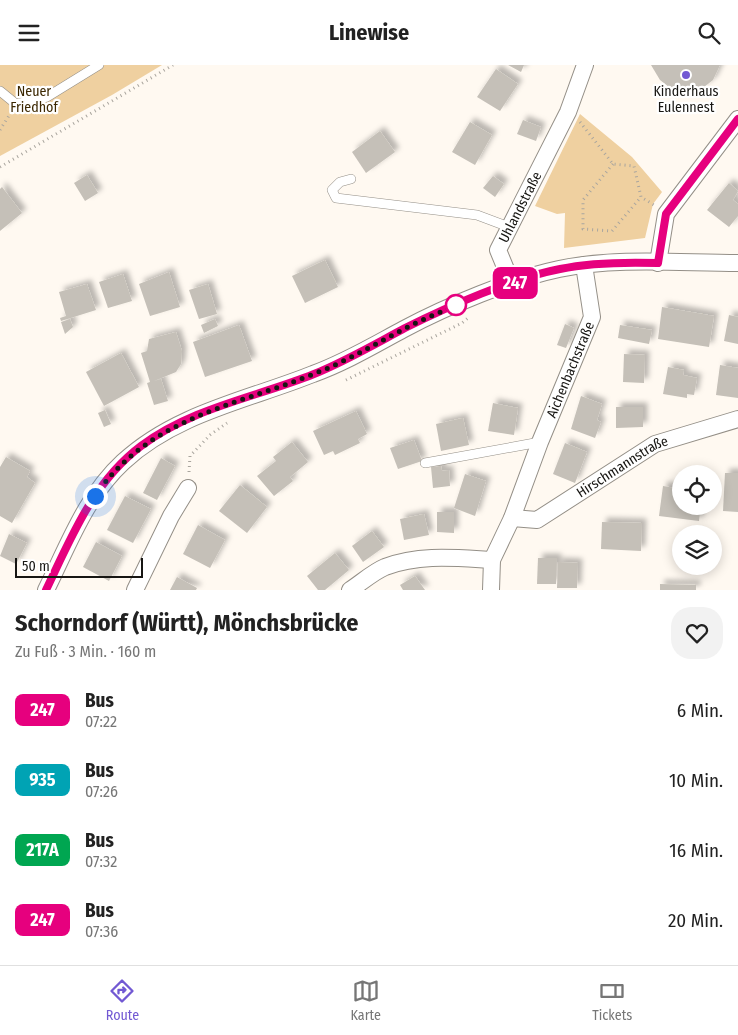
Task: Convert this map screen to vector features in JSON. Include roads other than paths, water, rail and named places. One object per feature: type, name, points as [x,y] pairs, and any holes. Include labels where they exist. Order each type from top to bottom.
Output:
[{"type":"street","name":"Uhlandstraße","points":[[512,284],[498,250],[568,112],[586,65]]},
{"type":"street","points":[[658,263],[666,214],[738,119]]},
{"type":"street","points":[[46,590],[84,511],[105,481],[140,447],[161,433],[210,411],[314,374],[356,356],[405,329],[444,311],[527,277],[584,265],[738,263]]},
{"type":"street","name":"Aichenbachstraße","points":[[491,590],[492,560],[512,518],[540,442],[592,317],[584,265]]},
{"type":"street","name":"Hirschmannstraße","points":[[512,518],[537,520],[655,444],[738,419]]},
{"type":"street","points":[[135,590],[171,516],[188,488]]},
{"type":"street","points":[[350,590],[383,568],[411,559],[441,557],[492,560]]},
{"type":"lane","points":[[0,91],[16,104],[47,97],[99,65]]},
{"type":"lane","points":[[351,179],[340,182],[332,190],[336,198],[477,215],[509,227]]},
{"type":"lane","points":[[425,463],[540,442]]},
{"type":"place","name":"Kinderhaus Eulennest","points":[[686,75]]},
{"type":"park label","name":"Neuer Friedhof","points":[[34,99]]}]
